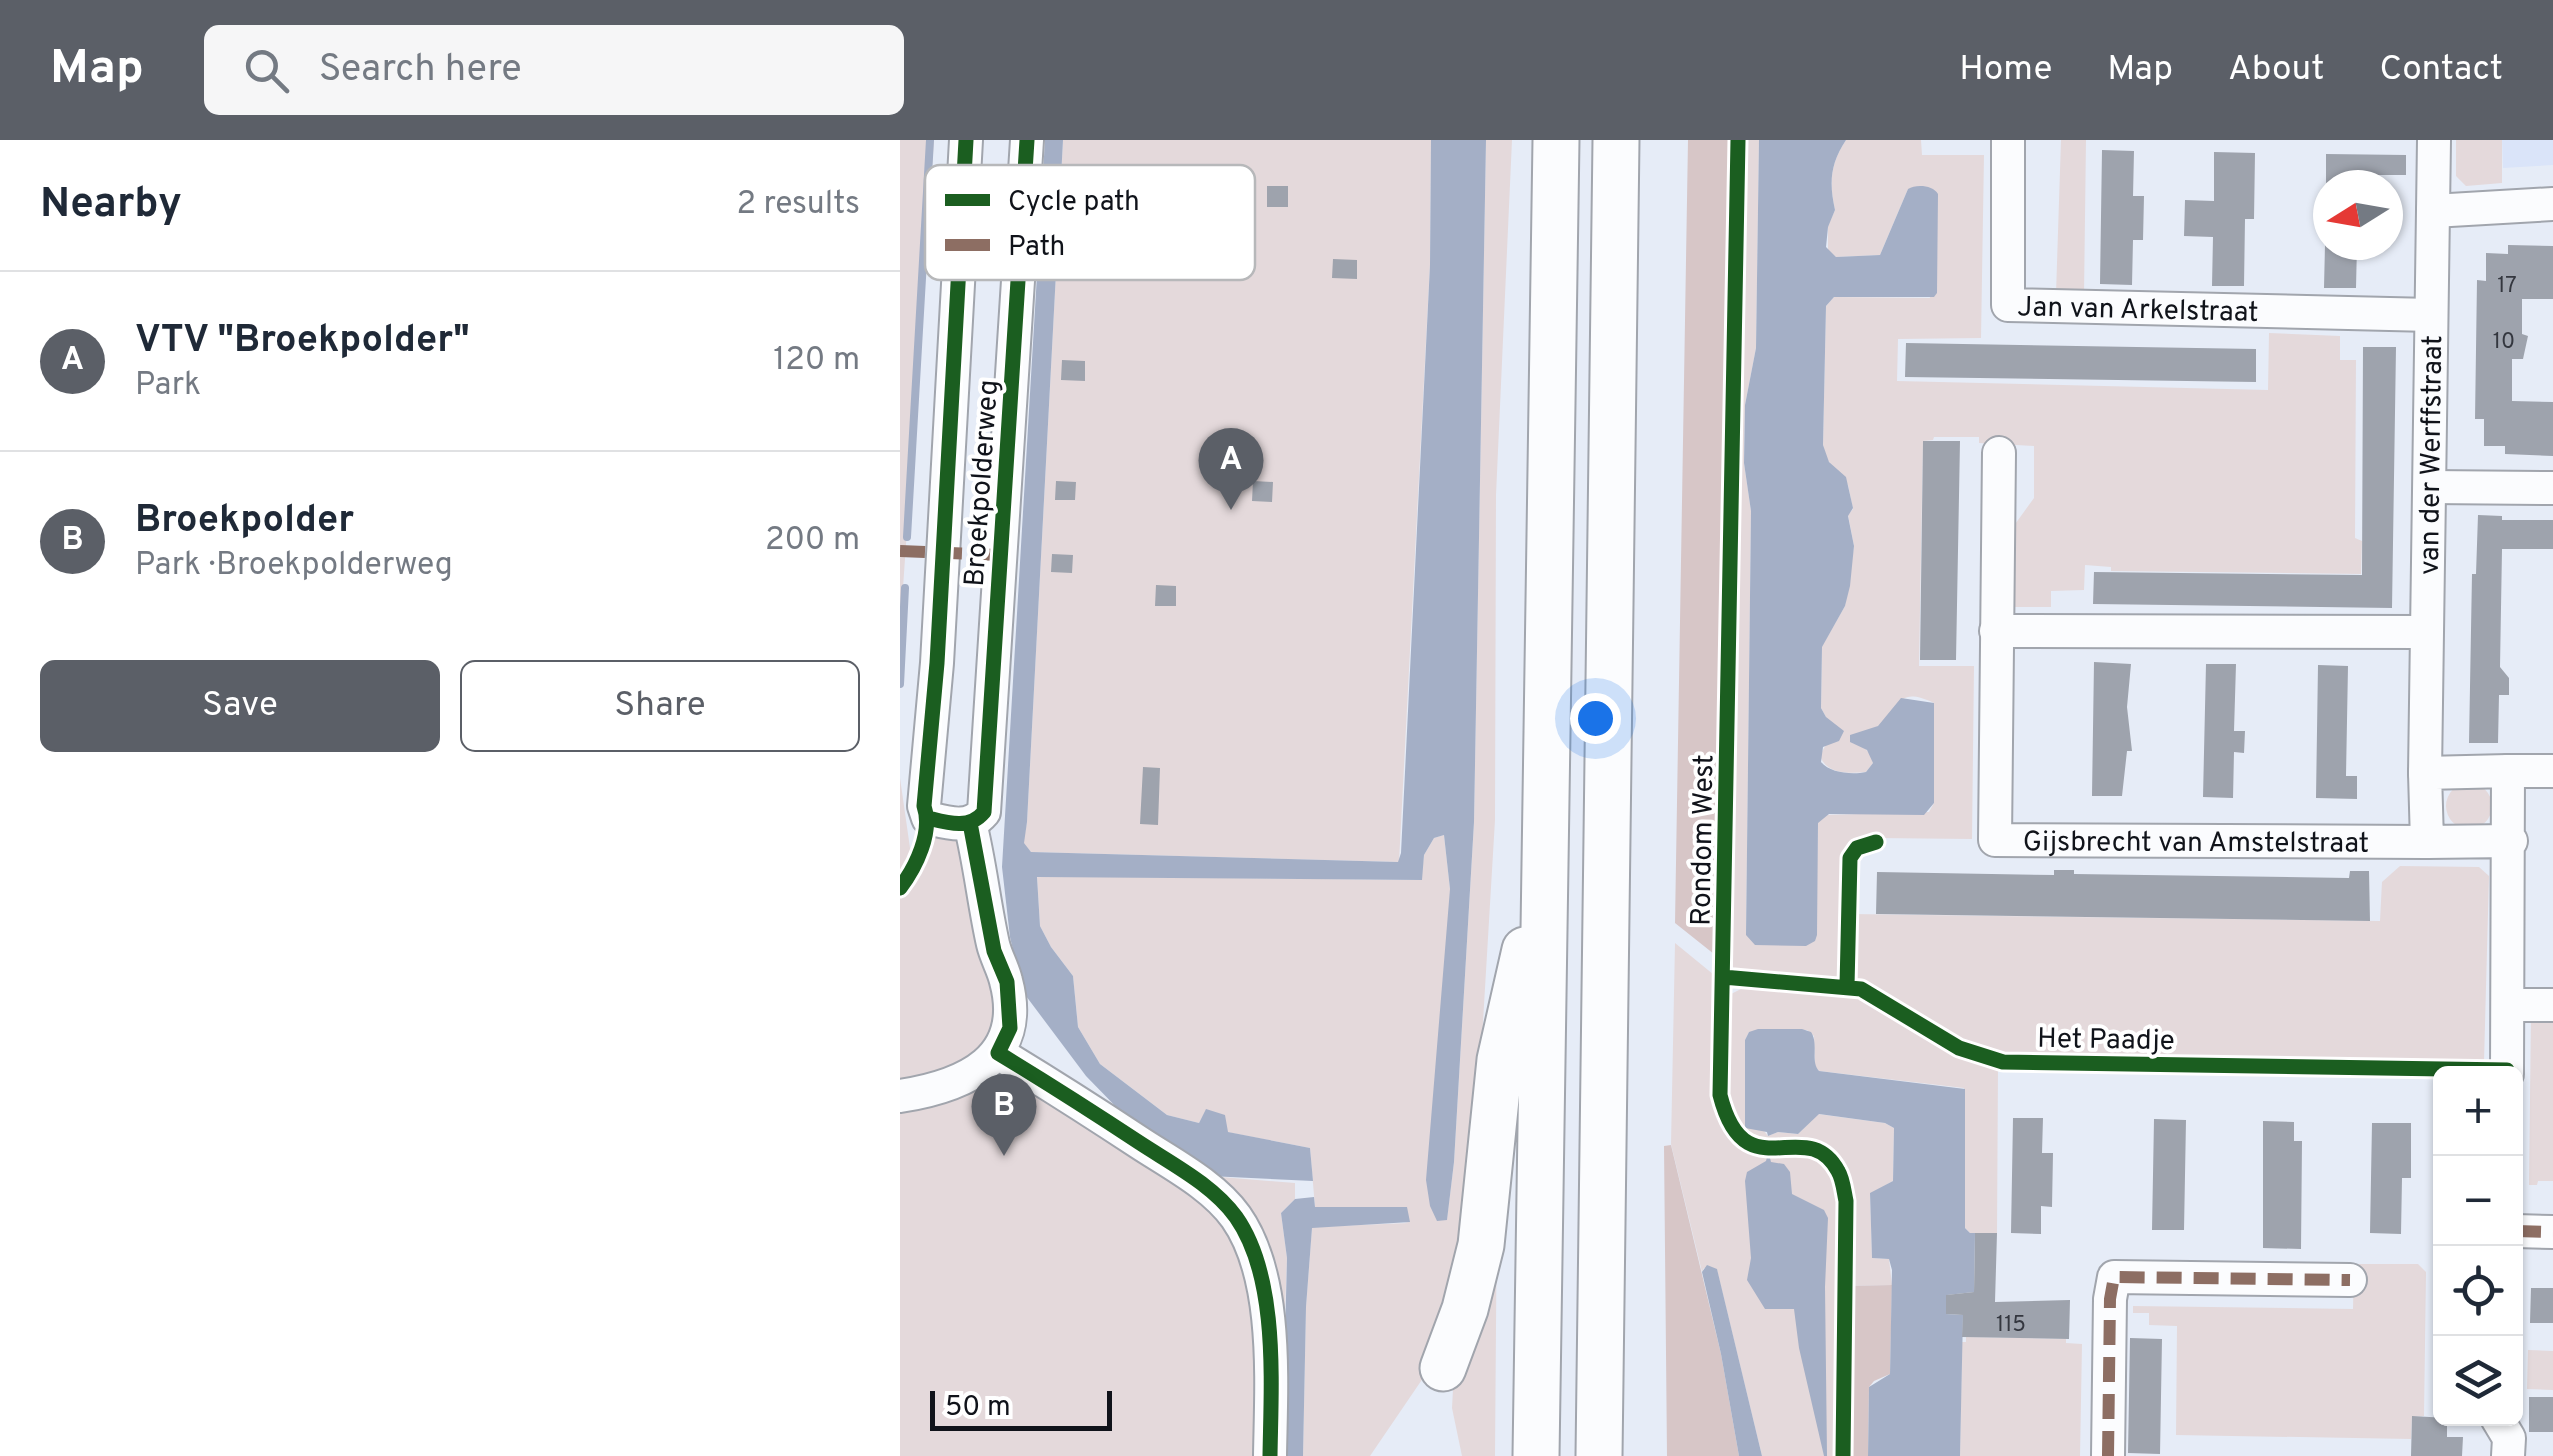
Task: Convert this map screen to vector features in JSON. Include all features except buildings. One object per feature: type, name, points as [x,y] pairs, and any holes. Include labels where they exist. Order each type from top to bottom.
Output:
[{"type":"highway","points":[[1536,1456],[1556,140]]},
{"type":"highway","points":[[1599,1456],[1616,140]]},
{"type":"highway","points":[[1443,1368],[1465,1310],[1480,1245],[1500,1060],[1545,865]]},
{"type":"street","name":"Broekpolderweg","points":[[965,165],[966,140]]},
{"type":"street","name":"Broekpolderweg","points":[[1025,165],[1027,140]]},
{"type":"street","name":"Jan van Arkelstraat","points":[[2008,140],[2008,305],[2431,315]]},
{"type":"street","name":"van der Werffstraat","points":[[2427,842],[2426,632],[2434,140]]},
{"type":"street","points":[[2433,210],[2553,204]]},
{"type":"street","name":"Broekpolderweg","points":[[958,280],[937,662],[924,806],[928,818],[952,824],[970,823],[984,812],[1018,280]]},
{"type":"street","name":"Gijsbrecht van Amstelstraat","points":[[1999,453],[1994,840],[2427,842]]},
{"type":"street","points":[[2430,488],[2553,488]]},
{"type":"street","points":[[1996,631],[2426,632]]},
{"type":"street","points":[[2506,1066],[2508,771]]},
{"type":"street","points":[[2425,773],[2553,771]]},
{"type":"street","points":[[900,1096],[972,1076],[998,1053],[1010,1028],[1007,982],[994,951],[970,823]]},
{"type":"street","points":[[2427,842],[2510,840]]},
{"type":"street","points":[[2508,1005],[2553,1005]]},
{"type":"street","points":[[998,1053],[1195,1178],[1236,1218],[1253,1256],[1266,1302],[1271,1358],[1270,1456]]},
{"type":"street","points":[[2523,1231],[2553,1232]]},
{"type":"street","points":[[2108,1456],[2110,1299],[2114,1277],[2350,1280]]},
{"type":"street","points":[[2502,1426],[2509,1438],[2508,1456]]},
{"type":"shaded area","points":[[900,140],[934,140],[932,165],[925,165],[925,270],[900,631]]},
{"type":"shaded area","points":[[1045,140],[1063,140],[1062,165],[1044,165]]},
{"type":"shaded area","points":[[1063,140],[1431,140],[1430,265],[1399,862],[1031,852],[1023,843],[1056,280],[1255,280],[1255,165],[1062,165]]},
{"type":"shaded area","points":[[1431,140],[1486,140],[1474,822],[1454,1162],[1447,1220],[1437,1221],[1426,1180],[1450,889],[1444,835],[1434,838],[1424,855],[1422,880],[1037,877],[1040,926],[1073,976],[1078,1027],[1100,1064],[1167,1115],[1199,1123],[1206,1109],[1225,1115],[1228,1132],[1310,1148],[1313,1181],[1209,1176],[1125,1116],[1086,1076],[1023,992],[1010,937],[1002,867],[1037,280],[1056,280],[1024,843],[1031,852],[1398,862],[1430,265]]},
{"type":"shaded area","points":[[1486,140],[1512,140],[1496,495],[1495,820],[1472,1207],[1434,1362],[1370,1456],[1303,1456],[1312,1227],[1409,1223],[1315,1207],[1310,1148],[1227,1132],[1206,1110],[1199,1123],[1167,1115],[1100,1064],[1078,1027],[1073,976],[1040,926],[1037,876],[1421,880],[1424,855],[1434,838],[1444,835],[1450,889],[1447,1219],[1454,1162],[1474,822]]},
{"type":"shaded area","points":[[1688,140],[1732,140],[1719,958],[1675,923]]},
{"type":"shaded area","points":[[1742,140],[1759,140],[1756,348],[1745,405],[1744,463],[1751,511],[1746,935],[1815,941],[1818,822],[1824,815],[1929,812],[1934,803],[1934,703],[1906,698],[1880,725],[1852,743],[1871,756],[1873,763],[1866,772],[1832,769],[1820,755],[1827,743],[1839,741],[1821,708],[1822,646],[1845,606],[1854,546],[1848,485],[1825,457],[1823,445],[1826,306],[1834,297],[1930,298],[1908,189],[1880,255],[1836,257],[1828,251],[1828,226],[1835,210],[1832,174],[1846,140],[1921,140],[1922,155],[1984,155],[1981,338],[1898,339],[1897,381],[2268,390],[2269,333],[2340,336],[2340,360],[2356,360],[2355,538],[2362,541],[2361,574],[2111,571],[2111,567],[2085,565],[2084,590],[2051,591],[2051,607],[2011,607],[2013,527],[2034,498],[2034,446],[1979,443],[1979,437],[1934,437],[1923,441],[1919,666],[1974,666],[1972,839],[1876,838],[1858,843],[1847,858],[1843,967],[1839,978],[1746,977],[1736,972],[1730,962]]},
{"type":"shaded area","points":[[1759,140],[1846,140],[1832,174],[1835,210],[1826,247],[1836,257],[1880,255],[1908,189],[1924,186],[1938,194],[1934,297],[1834,297],[1826,306],[1823,445],[1829,462],[1846,477],[1853,508],[1848,516],[1854,546],[1845,606],[1822,647],[1821,708],[1844,731],[1839,741],[1823,747],[1821,762],[1836,771],[1854,773],[1866,772],[1873,763],[1867,750],[1850,742],[1850,735],[1878,726],[1901,698],[1934,703],[1934,803],[1924,815],[1829,814],[1818,823],[1817,935],[1806,946],[1755,945],[1746,935],[1751,511],[1744,463],[1745,405],[1756,348]]},
{"type":"shaded area","points":[[2061,140],[2086,140],[2084,295],[2056,294]]},
{"type":"shaded area","points":[[2456,140],[2502,140],[2502,183],[2466,186],[2456,176]]},
{"type":"shaded area","points":[[2502,140],[2553,140],[2553,165],[2503,168]]},
{"type":"shaded area","points":[[900,778],[914,876],[935,838],[955,838],[965,844],[1000,997],[995,1076],[1006,1073],[1129,1146],[1214,1212],[1230,1230],[1250,1272],[1261,1456],[900,1456]]},
{"type":"shaded area","points":[[2469,783],[2485,790],[2492,806],[2485,822],[2469,829],[2453,822],[2446,806],[2453,790]]},
{"type":"shaded area","points":[[2400,866],[2479,867],[2489,876],[2484,1062],[2002,1056],[1969,1046],[1851,978],[1851,914],[2380,921],[2382,882]]},
{"type":"shaded area","points":[[1675,943],[1719,979],[1714,1077],[1723,1127],[1736,1142],[1752,1150],[1807,1154],[1822,1161],[1834,1176],[1840,1202],[1836,1456],[1762,1456],[1717,1270],[1704,1268],[1702,1272],[1671,1144]]},
{"type":"shaded area","points":[[1743,988],[1849,991],[1862,995],[1960,1055],[1998,1068],[1997,1233],[1970,1233],[1965,1228],[1964,1088],[1819,1071],[1815,1066],[1814,1036],[1807,1030],[1749,1032],[1745,1040],[1768,1136],[1778,1132],[1798,1134],[1818,1114],[1885,1123],[1894,1128],[1893,1181],[1870,1194],[1872,1258],[1889,1259],[1892,1285],[1848,1286],[1851,1209],[1838,1163],[1825,1151],[1809,1145],[1757,1140],[1742,1133],[1730,1119],[1723,1076],[1729,995]]},
{"type":"shaded area","points":[[2531,1014],[2553,1014],[2553,1181],[2538,1181],[2537,1185],[2529,1185]]},
{"type":"shaded area","points":[[1749,1032],[1811,1032],[1819,1071],[1965,1089],[1965,1228],[1975,1233],[1974,1292],[1947,1295],[1946,1314],[1963,1315],[1960,1456],[1868,1456],[1869,1387],[1890,1374],[1892,1270],[1889,1259],[1872,1258],[1870,1193],[1893,1181],[1894,1128],[1885,1123],[1819,1114],[1798,1134],[1778,1132],[1768,1136],[1767,1132],[1745,1128],[1745,1040]]},
{"type":"shaded area","points":[[1671,1145],[1721,1354],[1739,1456],[1667,1456],[1664,1146]]},
{"type":"shaded area","points":[[1767,1157],[1771,1162],[1784,1164],[1790,1172],[1792,1194],[1824,1210],[1828,1218],[1827,1456],[1799,1348],[1794,1309],[1765,1309],[1747,1280],[1751,1258],[1745,1181],[1747,1172]]},
{"type":"shaded area","points":[[1209,1176],[1295,1183],[1295,1199],[1281,1213],[1287,1258],[1284,1335]]},
{"type":"shaded area","points":[[1314,1197],[1315,1207],[1407,1207],[1410,1222],[1312,1228],[1303,1456],[1282,1456],[1287,1258],[1281,1213],[1295,1199]]},
{"type":"shaded area","points":[[1497,1198],[1495,1456],[1462,1456],[1452,1408],[1453,1389]]},
{"type":"shaded area","points":[[2354,1264],[2418,1264],[2426,1272],[2424,1416],[2412,1417],[2411,1439],[2176,1435],[2177,1326],[2149,1325],[2149,1313],[2133,1313],[2133,1306],[2353,1309]]},
{"type":"shaded area","points":[[1707,1265],[1717,1269],[1762,1456],[1739,1456],[1702,1272]]},
{"type":"shaded area","points":[[1892,1285],[1890,1374],[1869,1387],[1868,1456],[1846,1456],[1848,1286]]},
{"type":"shaded area","points":[[1966,1337],[2066,1339],[2066,1343],[2082,1344],[2080,1456],[1960,1456],[1962,1342],[1966,1342]]},
{"type":"shaded area","points":[[2528,1350],[2553,1351],[2553,1390],[2527,1389]]},
{"type":"waterway","points":[[929,165],[930,140]]},
{"type":"waterway","points":[[907,537],[925,226]]},
{"type":"waterway","points":[[900,684],[905,588]]},
{"type":"marked path","points":[[900,551],[999,555]]},
{"type":"marked path","points":[[2523,1231],[2553,1232]]},
{"type":"marked path","points":[[2108,1456],[2110,1299],[2114,1277],[2350,1280]]},
{"type":"cycle path","points":[[965,165],[966,140]]},
{"type":"cycle path","points":[[1025,165],[1027,140]]},
{"type":"cycle path","name":"Rondom West","points":[[1738,140],[1720,1095],[1731,1124],[1744,1140],[1760,1147],[1810,1148],[1825,1155],[1841,1178],[1846,1201],[1843,1456]]},
{"type":"cycle path","points":[[900,888],[925,838],[958,280]]},
{"type":"cycle path","points":[[928,818],[965,823],[984,812],[1018,280]]},
{"type":"cycle path","points":[[970,823],[994,951],[1007,982],[1010,1028],[998,1053],[1204,1185],[1227,1205],[1250,1242],[1260,1270],[1270,1333],[1270,1456]]},
{"type":"cycle path","points":[[1847,986],[1850,858],[1857,848],[1876,842]]},
{"type":"cycle path","name":"Het Paadje","points":[[1723,977],[1861,989],[1959,1048],[2003,1062],[2433,1069]]},
{"type":"place","name":"VTV \"Broekpolder\"","points":[[1231,510]]},
{"type":"place","name":"Broekpolder","points":[[1004,1156]]}]
